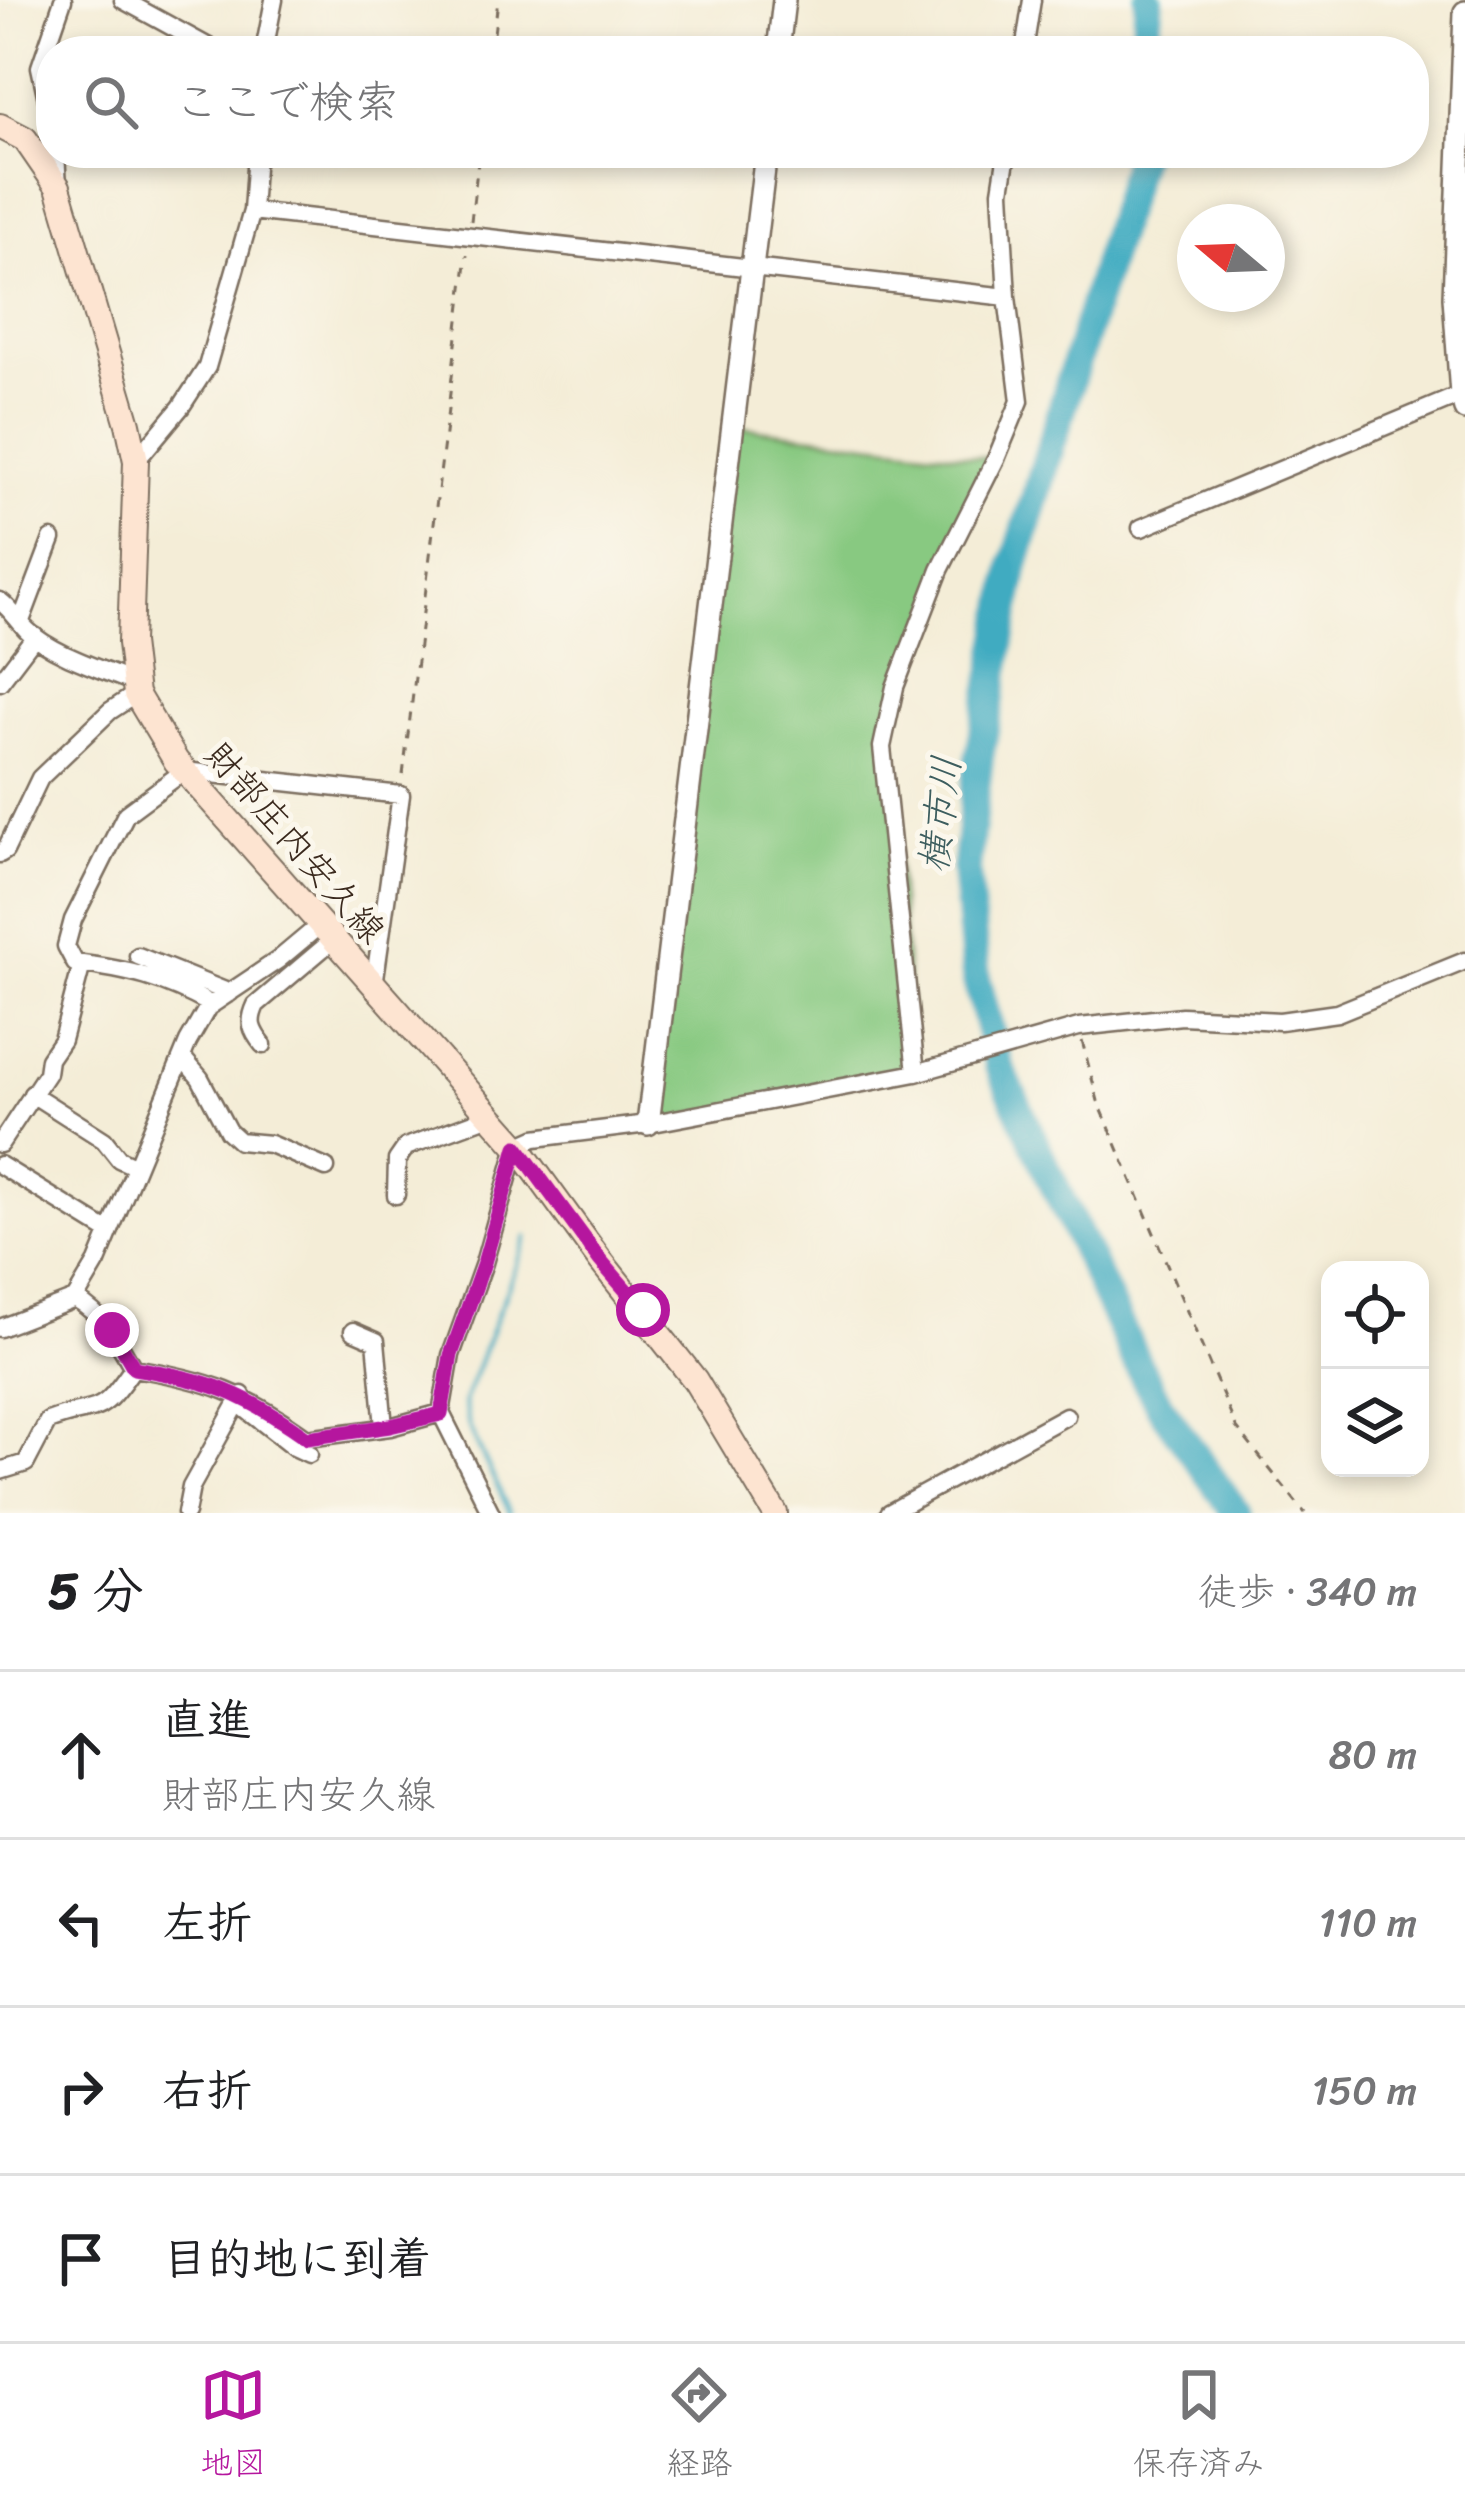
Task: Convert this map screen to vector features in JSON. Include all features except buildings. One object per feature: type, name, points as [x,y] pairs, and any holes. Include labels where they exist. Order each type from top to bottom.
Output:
[{"type":"main road","name":"財部庄内安久線","points":[[0,126],[25,139],[36,155]]},
{"type":"main road","name":"財部庄内安久線","points":[[45,168],[58,187],[136,460],[130,643],[136,688],[154,729],[184,771],[517,1147],[695,1380],[775,1513]]},
{"type":"street","points":[[51,36],[63,0]]},
{"type":"street","points":[[123,0],[189,36]]},
{"type":"street","points":[[267,36],[274,0]]},
{"type":"street","points":[[780,36],[784,0]]},
{"type":"street","points":[[1026,36],[1032,0]]},
{"type":"street","points":[[1141,528],[1463,399],[1454,297],[1465,12]]},
{"type":"street","points":[[57,168],[58,187]]},
{"type":"street","points":[[136,460],[208,367],[252,212],[255,168]]},
{"type":"street","points":[[648,1124],[764,168]]},
{"type":"street","points":[[924,1071],[882,747],[895,687],[940,570],[996,459],[1019,401],[1006,297],[1001,191],[1005,168]]},
{"type":"street","points":[[252,212],[1006,297]]},
{"type":"street","points":[[20,621],[52,539]]},
{"type":"street","points":[[0,602],[35,636],[136,688],[40,778],[0,854]]},
{"type":"street","points":[[0,682],[35,636]]},
{"type":"street","points":[[212,1005],[166,980],[75,963],[66,946],[73,920],[126,814],[184,771],[401,795],[374,985]]},
{"type":"street","points":[[0,1328],[75,1299],[109,1232],[182,1057],[212,1005],[327,932]]},
{"type":"street","points":[[263,1045],[249,1018],[256,1005],[327,932]]},
{"type":"street","points":[[138,956],[230,993]]},
{"type":"street","points":[[491,1513],[441,1414],[451,1355],[484,1263],[517,1147],[535,1138],[648,1124],[924,1071],[1070,1029],[1182,1016],[1280,1021],[1337,1012],[1465,961]]},
{"type":"street","points":[[0,1144],[62,1040],[82,964]]},
{"type":"street","points":[[182,1057],[239,1141],[270,1144],[326,1168]]},
{"type":"street","points":[[32,1094],[104,1140],[119,1160],[136,1167]]},
{"type":"street","points":[[396,1195],[397,1160],[406,1147],[490,1116]]},
{"type":"street","points":[[0,1165],[109,1232]]},
{"type":"street","points":[[75,1299],[92,1308],[112,1330],[134,1368]]},
{"type":"street","points":[[353,1331],[376,1341],[384,1427]]},
{"type":"street","points":[[134,1368],[190,1377],[240,1399],[307,1438],[441,1414]]},
{"type":"street","points":[[0,1471],[26,1463],[48,1421],[94,1412],[112,1400],[134,1368]]},
{"type":"street","points":[[240,1399],[294,1447],[309,1454]]},
{"type":"street","points":[[186,1513],[191,1487],[240,1399]]},
{"type":"street","points":[[889,1513],[1066,1416]]},
{"type":"path","points":[[494,36],[498,0]]},
{"type":"path","points":[[401,795],[477,168]]},
{"type":"path","points":[[1070,1029],[1236,1427],[1305,1513]]},
{"type":"green space","points":[[732,426],[996,459],[885,718],[916,1073],[648,1124]]},
{"type":"waterway","name":"横市川","points":[[1145,36],[1149,0]]},
{"type":"waterway","name":"横市川","points":[[1134,168],[1015,565],[979,758],[966,870],[976,977],[999,1066],[1138,1365],[1160,1406],[1236,1513]]},
{"type":"waterway","points":[[510,1513],[469,1427],[464,1402],[527,1237]]},
{"type":"route","points":[[112,1330],[134,1368],[190,1377],[235,1391],[307,1438],[441,1414],[451,1355],[484,1263],[517,1147],[643,1310]]}]
